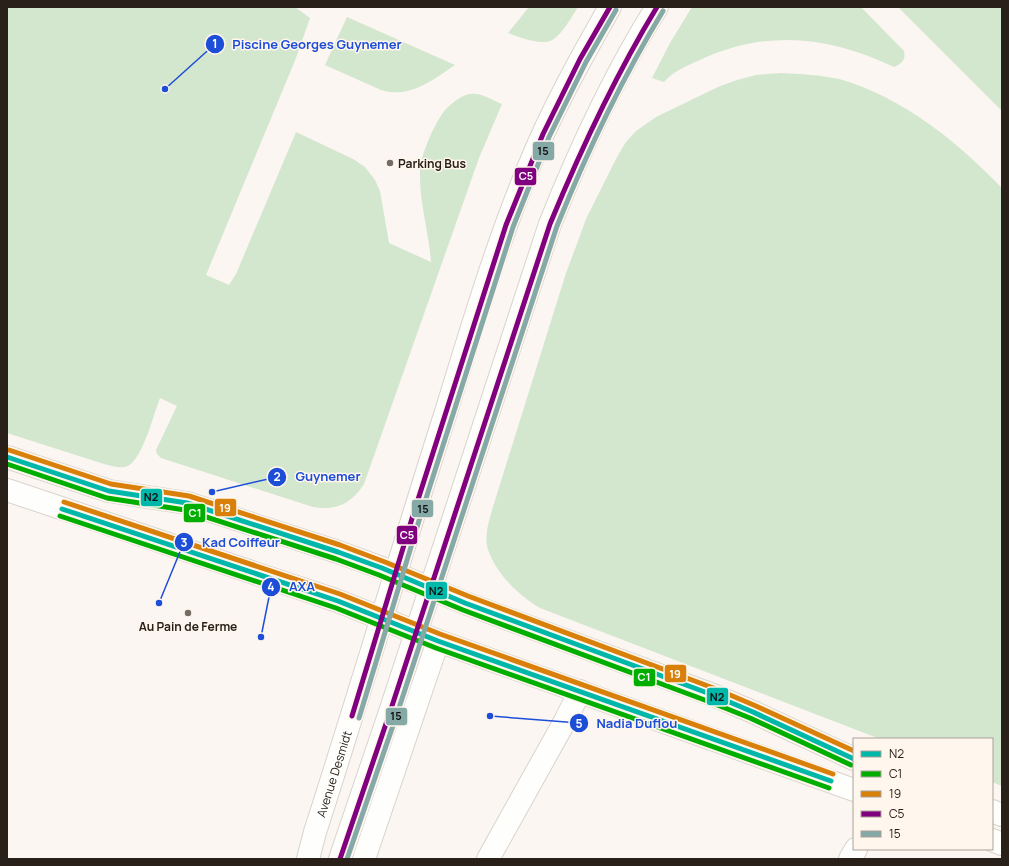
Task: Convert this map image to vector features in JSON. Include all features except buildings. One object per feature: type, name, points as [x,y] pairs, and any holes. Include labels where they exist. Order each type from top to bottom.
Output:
[{"type":"main road","name":"Avenue Desmidt","points":[[308,859],[315,832],[382,620],[395,573],[485,288],[515,201],[533,156],[561,97],[580,59],[610,7]]},
{"type":"main road","points":[[340,859],[550,224],[568,179],[598,114],[640,34],[657,7]]},
{"type":"main road","points":[[7,457],[109,491],[166,499],[194,505],[346,555],[395,573],[478,608],[713,695],[853,759]]},
{"type":"main road","points":[[7,490],[338,601],[416,633],[853,790]]},
{"type":"main road","points":[[364,859],[438,641]]},
{"type":"main road","points":[[488,859],[565,721],[580,691]]},
{"type":"main road","points":[[850,859],[855,850]]},
{"type":"green space","points":[[7,7],[295,7],[310,18],[296,58],[206,275],[229,285],[236,274],[296,132],[353,159],[365,167],[375,180],[380,191],[389,243],[431,262],[420,183],[421,164],[429,138],[438,120],[447,108],[468,94],[486,97],[502,104],[479,158],[364,484],[354,497],[336,507],[313,507],[161,458],[157,454],[156,450],[177,406],[160,398],[143,445],[133,461],[125,467],[116,467],[104,464],[7,433]]},
{"type":"green space","points":[[529,7],[578,7],[566,26],[554,39],[540,42],[508,33]]},
{"type":"green space","points":[[692,7],[861,7],[904,51],[904,59],[901,63],[894,67],[846,48],[797,40],[773,40],[725,50],[685,67],[671,75],[664,82],[652,78],[670,43]]},
{"type":"green space","points":[[898,7],[1002,7],[1002,111]]},
{"type":"green space","points":[[347,17],[455,65],[429,82],[411,90],[391,92],[381,90],[325,65]]},
{"type":"green space","points":[[781,73],[839,79],[872,91],[904,108],[935,128],[972,159],[1002,188],[1002,786],[993,782],[993,738],[877,738],[540,608],[515,590],[501,574],[490,556],[487,546],[487,532],[492,510],[566,273],[586,219],[617,157],[626,142],[636,131],[656,117],[718,87],[756,75]]},
{"type":"transit line","name":"C5","points":[[352,716],[414,512],[506,225],[543,134],[580,59],[610,7]]},
{"type":"transit line","name":"C5","points":[[340,859],[390,712],[550,224],[599,113],[627,59],[657,7]]},
{"type":"transit line","name":"15","points":[[359,718],[421,514],[513,227],[549,137],[586,62],[616,10]]},
{"type":"transit line","name":"15","points":[[347,859],[397,714],[557,226],[580,171],[619,90],[663,11]]},
{"type":"transit line","name":"19","points":[[9,450],[111,484],[189,496],[340,545],[468,596],[716,689],[853,751]]},
{"type":"transit line","name":"N2","points":[[7,457],[109,491],[187,503],[338,552],[382,568],[465,603],[713,695],[853,759]]},
{"type":"transit line","name":"C1","points":[[7,464],[107,498],[185,510],[336,559],[463,610],[710,702],[750,718],[851,765]]},
{"type":"transit line","name":"19","points":[[64,502],[340,594],[440,634],[833,774]]},
{"type":"transit line","name":"N2","points":[[62,509],[338,601],[438,641],[831,781]]},
{"type":"transit line","name":"C1","points":[[60,516],[336,608],[436,648],[829,788]]},
{"type":"place","name":"Piscine Georges Guynemer","points":[[165,89]]},
{"type":"place","name":"Parking Bus","points":[[390,163]]},
{"type":"place","name":"Guynemer","points":[[212,492]]},
{"type":"place","name":"Kad Coiffeur","points":[[159,603]]},
{"type":"place","name":"Au Pain de Ferme","points":[[188,613]]},
{"type":"place","name":"AXA","points":[[261,637]]},
{"type":"place","name":"Nadia Duflou","points":[[490,716]]}]
